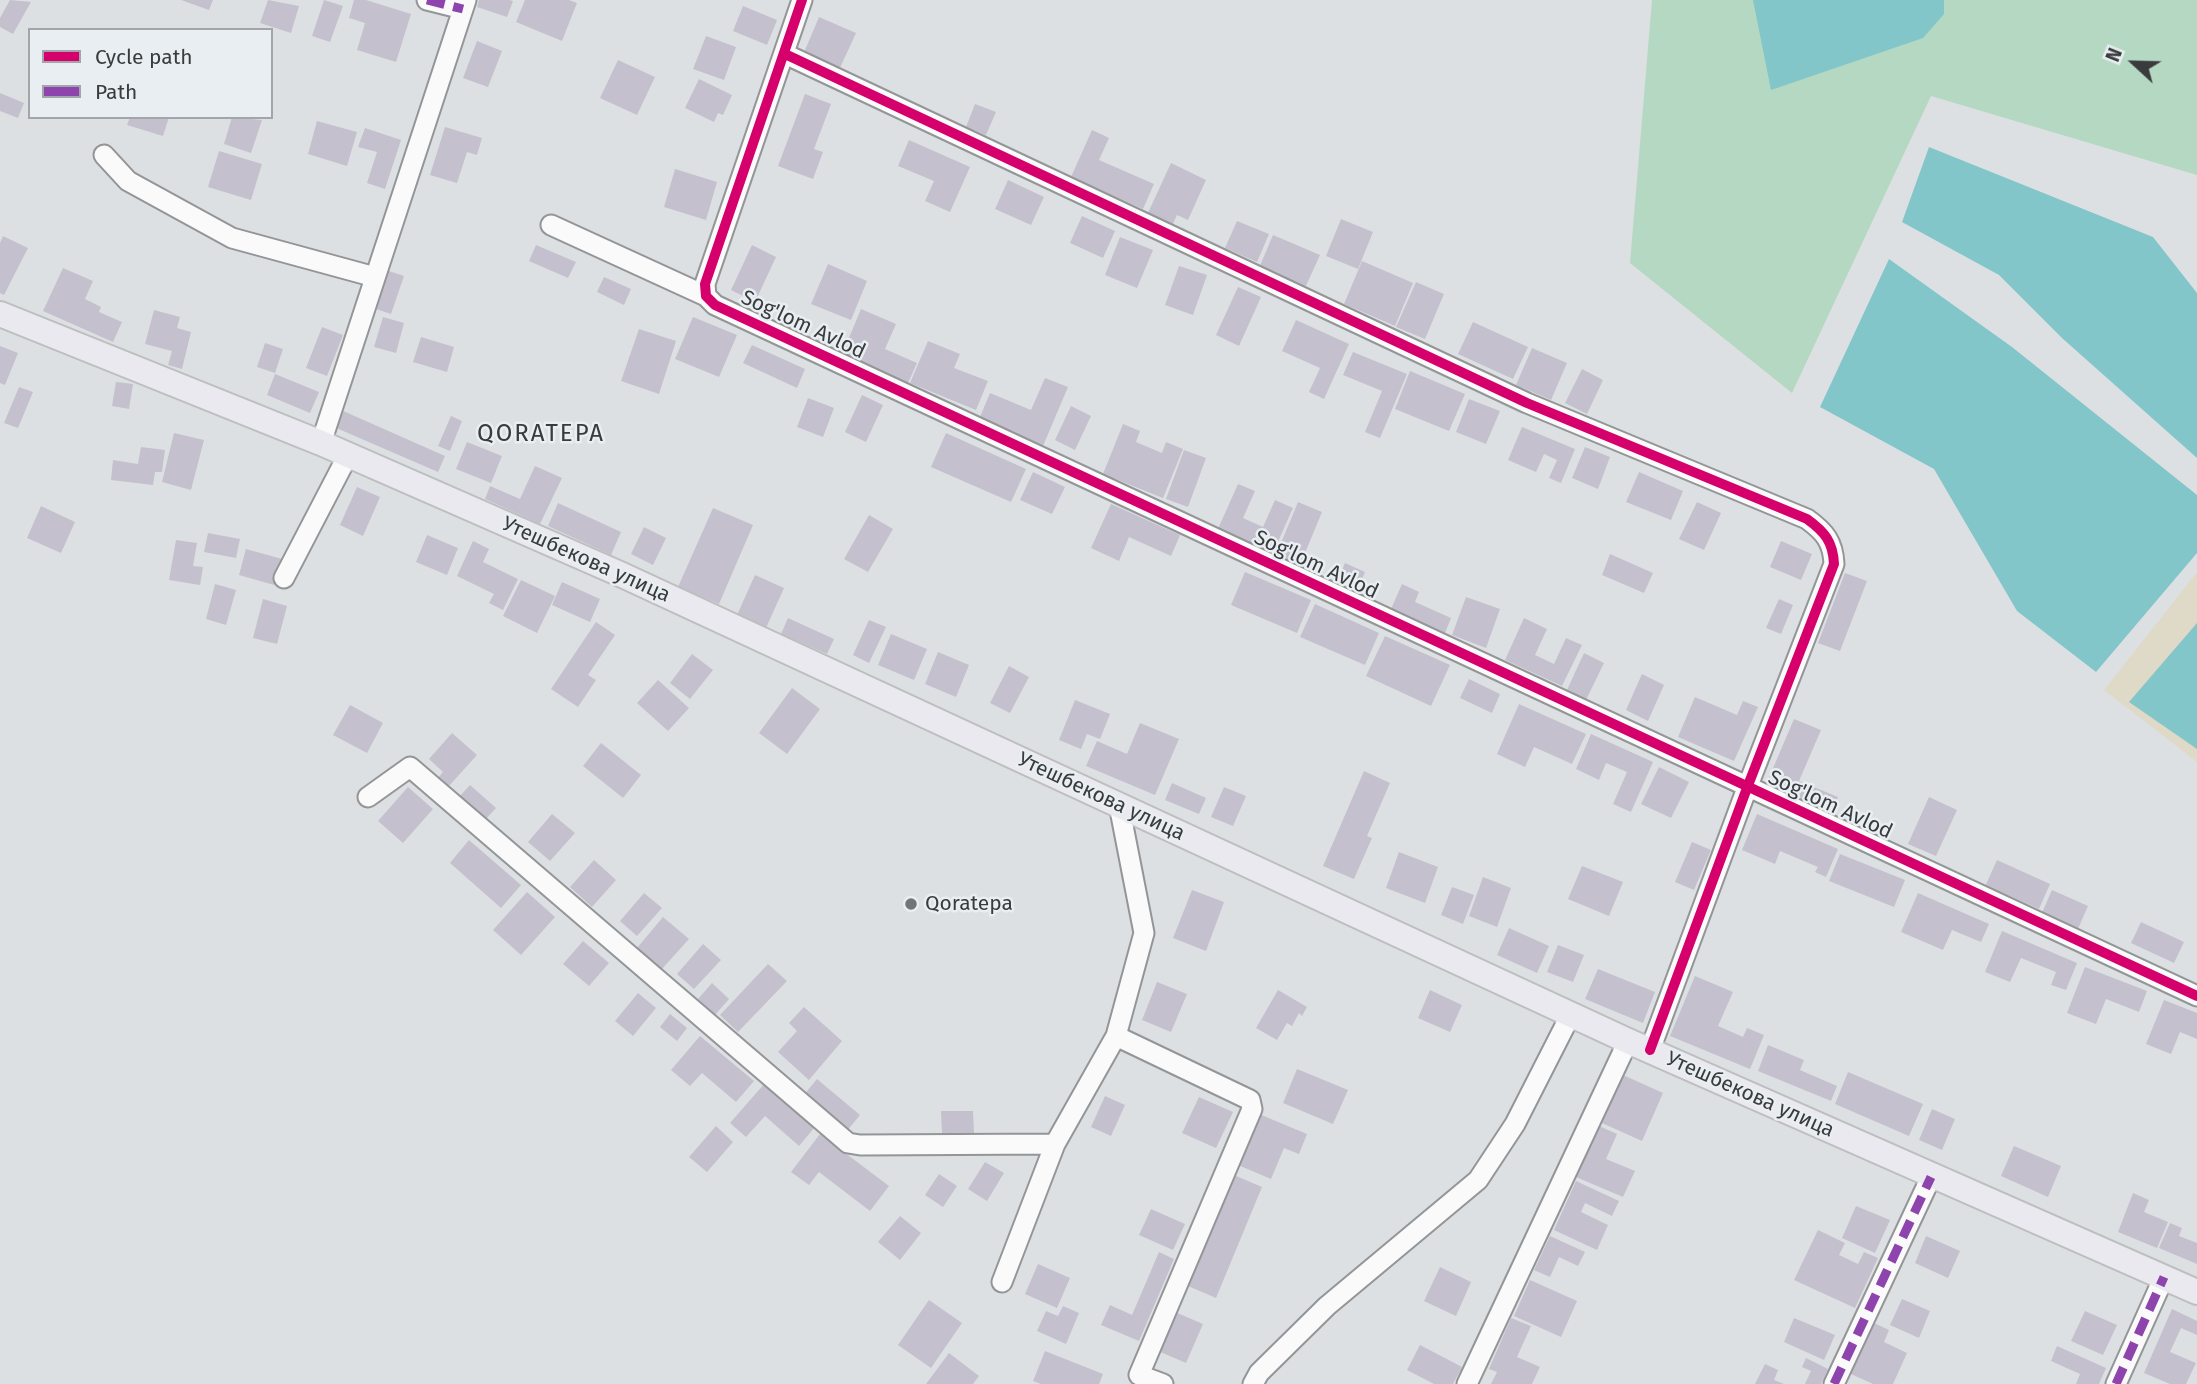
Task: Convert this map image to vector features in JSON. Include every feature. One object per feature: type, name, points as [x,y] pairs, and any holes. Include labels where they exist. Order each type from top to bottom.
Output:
[{"type":"main road","name":"Утешбекова улица","points":[[0,314],[321,443],[620,574],[1639,1046],[2197,1292]]},
{"type":"street","points":[[321,443],[464,4],[427,0]]},
{"type":"street","points":[[706,296],[705,284],[802,0]]},
{"type":"street","points":[[785,54],[1527,403],[1807,519],[1822,530],[1833,546],[1834,564],[1746,788],[1639,1046],[1467,1384]]},
{"type":"street","points":[[104,155],[128,181],[232,238],[375,277]]},
{"type":"street","name":"Sog'lom Avlod","points":[[551,225],[706,296],[715,305],[1746,788],[2197,996]]},
{"type":"street","points":[[284,578],[348,455]]},
{"type":"street","points":[[368,797],[410,767],[849,1143],[1055,1144]]},
{"type":"street","points":[[1002,1282],[1055,1144],[1116,1036],[1144,933],[1119,805]]},
{"type":"street","points":[[1253,1384],[1259,1373],[1327,1306],[1478,1180],[1515,1124],[1571,1014]]},
{"type":"street","points":[[1116,1036],[1250,1100],[1252,1109],[1139,1375],[1163,1384]]},
{"type":"street","points":[[1834,1384],[1931,1177]]},
{"type":"street","points":[[2116,1384],[2164,1277]]},
{"type":"green space","points":[[1652,0],[2197,0],[2197,175],[1931,96],[1792,393],[1630,263]]},
{"type":"sand","points":[[2197,572],[2197,762],[2104,690]]},
{"type":"water","points":[[1753,0],[1944,0],[1944,14],[1923,38],[1771,90]]},
{"type":"water","points":[[1929,147],[2153,237],[2197,293],[2197,458],[2062,338],[1999,275],[1902,222]]},
{"type":"water","points":[[1889,259],[2012,347],[2197,495],[2197,553],[2096,672],[2017,611],[1934,469],[1820,407]]},
{"type":"water","points":[[2197,623],[2197,749],[2129,702]]},
{"type":"building","points":[[10,0],[31,2],[13,34],[0,27],[0,18]]},
{"type":"building","points":[[181,0],[213,0],[209,10]]},
{"type":"building","points":[[268,0],[299,6],[291,33],[260,23]]},
{"type":"building","points":[[324,0],[343,6],[330,42],[312,36]]},
{"type":"building","points":[[354,0],[366,0],[411,14],[396,62],[357,50],[365,23],[349,18]]},
{"type":"building","points":[[479,0],[513,1],[507,17],[477,7]]},
{"type":"building","points":[[525,0],[569,0],[577,3],[562,41],[516,22]]},
{"type":"building","points":[[743,6],[777,20],[767,45],[733,31]]},
{"type":"building","points":[[819,17],[856,33],[839,70],[803,55]]},
{"type":"building","points":[[706,36],[736,47],[724,80],[693,69]]},
{"type":"building","points":[[477,41],[502,51],[488,87],[463,78]]},
{"type":"building","points":[[618,60],[655,77],[637,115],[600,98]]},
{"type":"building","points":[[699,79],[732,95],[723,115],[718,113],[714,122],[685,108]]},
{"type":"building","points":[[0,93],[24,103],[18,118],[0,111]]},
{"type":"building","points":[[805,94],[831,104],[814,149],[823,152],[813,179],[778,166]]},
{"type":"building","points":[[975,104],[996,112],[986,135],[966,127]]},
{"type":"building","points":[[129,119],[168,119],[163,136],[127,125]]},
{"type":"building","points":[[231,119],[262,120],[251,153],[224,144]]},
{"type":"building","points":[[317,121],[357,132],[347,166],[308,154]]},
{"type":"building","points":[[445,127],[482,138],[477,155],[467,152],[457,183],[430,175]]},
{"type":"building","points":[[365,128],[401,140],[385,189],[367,183],[377,152],[358,147]]},
{"type":"building","points":[[1092,130],[1109,138],[1099,160],[1154,184],[1143,209],[1071,177]]},
{"type":"building","points":[[909,140],[970,167],[950,212],[925,201],[934,181],[898,166]]},
{"type":"building","points":[[219,151],[262,164],[251,200],[208,187]]},
{"type":"building","points":[[1171,163],[1206,180],[1188,220],[1177,215],[1172,226],[1147,215]]},
{"type":"building","points":[[675,169],[717,182],[706,220],[664,207]]},
{"type":"building","points":[[1008,180],[1044,197],[1031,225],[995,209]]},
{"type":"building","points":[[1082,216],[1115,231],[1103,258],[1070,243]]},
{"type":"building","points":[[1341,219],[1373,232],[1358,269],[1326,256]]},
{"type":"building","points":[[1237,221],[1269,234],[1257,262],[1225,248]]},
{"type":"building","points":[[1273,235],[1320,255],[1305,288],[1259,268]]},
{"type":"building","points":[[3,236],[28,248],[4,295],[0,293],[0,243]]},
{"type":"building","points":[[1120,237],[1153,250],[1137,288],[1105,275]]},
{"type":"building","points":[[536,245],[576,262],[568,278],[529,261]]},
{"type":"building","points":[[752,245],[776,257],[755,302],[731,290]]},
{"type":"building","points":[[1362,261],[1413,283],[1395,326],[1344,304]]},
{"type":"building","points":[[828,264],[867,281],[851,320],[811,304]]},
{"type":"building","points":[[1179,266],[1207,275],[1193,315],[1165,305]]},
{"type":"building","points":[[63,268],[93,281],[85,299],[101,307],[99,312],[122,322],[113,342],[43,311]]},
{"type":"building","points":[[386,270],[404,276],[391,314],[373,308]]},
{"type":"building","points":[[604,277],[631,289],[624,305],[597,292]]},
{"type":"building","points":[[1416,282],[1444,294],[1425,339],[1396,327]]},
{"type":"building","points":[[1238,287],[1261,297],[1239,346],[1216,335]]},
{"type":"building","points":[[861,309],[896,324],[885,349],[917,363],[907,385],[841,357]]},
{"type":"building","points":[[154,310],[180,317],[177,328],[191,332],[182,369],[168,365],[172,351],[145,344]]},
{"type":"building","points":[[383,317],[404,323],[396,353],[374,347]]},
{"type":"building","points":[[693,317],[737,335],[719,377],[675,359]]},
{"type":"building","points":[[1296,320],[1349,344],[1324,399],[1309,392],[1320,368],[1282,351]]},
{"type":"building","points":[[1473,322],[1528,347],[1513,379],[1458,354]]},
{"type":"building","points":[[322,327],[343,335],[327,376],[306,368]]},
{"type":"building","points":[[639,329],[676,341],[659,394],[621,381]]},
{"type":"building","points":[[421,337],[454,347],[447,372],[413,362]]},
{"type":"building","points":[[928,341],[960,354],[954,368],[988,381],[976,410],[910,383]]},
{"type":"building","points":[[265,343],[283,349],[275,373],[257,367]]},
{"type":"building","points":[[752,345],[805,369],[797,388],[743,363]]},
{"type":"building","points":[[0,346],[18,353],[5,385],[0,383]]},
{"type":"building","points":[[1532,348],[1567,363],[1551,400],[1516,385]]},
{"type":"building","points":[[1353,352],[1407,374],[1380,438],[1365,432],[1382,391],[1343,375]]},
{"type":"building","points":[[1582,369],[1603,380],[1587,414],[1565,403]]},
{"type":"building","points":[[1410,371],[1465,394],[1449,431],[1395,409]]},
{"type":"building","points":[[275,374],[319,392],[310,413],[267,395]]},
{"type":"building","points":[[1045,378],[1068,387],[1043,446],[980,417],[990,393],[1031,410]]},
{"type":"building","points":[[116,382],[133,384],[129,409],[112,406]]},
{"type":"building","points":[[19,387],[33,392],[18,428],[4,423]]},
{"type":"building","points":[[862,395],[883,405],[866,442],[845,432]]},
{"type":"building","points":[[808,398],[834,408],[823,437],[797,427]]},
{"type":"building","points":[[1469,399],[1500,411],[1486,444],[1456,432]]},
{"type":"building","points":[[1071,406],[1091,416],[1075,450],[1055,440]]},
{"type":"building","points":[[341,410],[445,456],[438,472],[334,427]]},
{"type":"building","points":[[451,416],[462,421],[450,451],[438,446]]},
{"type":"building","points":[[1123,424],[1140,431],[1136,442],[1162,453],[1166,442],[1183,449],[1163,498],[1103,474]]},
{"type":"building","points":[[1522,427],[1575,449],[1561,483],[1549,478],[1557,460],[1544,454],[1536,472],[1508,460]]},
{"type":"building","points":[[174,433],[204,440],[191,490],[162,482]]},
{"type":"building","points":[[946,433],[1026,469],[1011,502],[931,467]]},
{"type":"building","points":[[467,442],[502,456],[491,483],[456,469]]},
{"type":"building","points":[[141,447],[165,450],[162,472],[155,472],[153,485],[111,480],[113,460],[138,464]]},
{"type":"building","points":[[1585,447],[1610,457],[1598,489],[1572,478]]},
{"type":"building","points":[[1184,450],[1206,458],[1188,507],[1166,499]]},
{"type":"building","points":[[535,466],[562,478],[540,524],[485,499],[490,486],[520,499]]},
{"type":"building","points":[[1033,472],[1065,487],[1052,514],[1020,500]]},
{"type":"building","points":[[1639,472],[1683,491],[1671,520],[1626,502]]},
{"type":"building","points":[[1238,484],[1255,491],[1243,518],[1263,527],[1275,500],[1293,508],[1272,555],[1217,531]]},
{"type":"building","points":[[357,487],[380,497],[363,536],[340,525]]},
{"type":"building","points":[[1298,502],[1322,512],[1300,565],[1276,555]]},
{"type":"building","points":[[1697,502],[1721,513],[1704,550],[1679,539]]},
{"type":"building","points":[[558,503],[621,532],[611,555],[548,526]]},
{"type":"building","points":[[1111,504],[1180,535],[1171,556],[1129,537],[1119,561],[1091,548]]},
{"type":"building","points":[[41,506],[75,522],[61,553],[27,538]]},
{"type":"building","points":[[713,508],[753,525],[719,604],[678,587]]},
{"type":"building","points":[[869,515],[893,529],[868,572],[844,559]]},
{"type":"building","points":[[644,527],[666,538],[653,565],[631,554]]},
{"type":"building","points":[[208,533],[240,539],[236,558],[204,552]]},
{"type":"building","points":[[427,535],[458,548],[447,575],[416,562]]},
{"type":"building","points":[[176,540],[197,543],[193,566],[203,567],[200,585],[169,580]]},
{"type":"building","points":[[473,541],[489,549],[483,562],[518,579],[503,610],[489,603],[494,594],[457,576]]},
{"type":"building","points":[[1781,541],[1812,554],[1801,580],[1770,567]]},
{"type":"building","points":[[246,549],[282,559],[274,585],[239,575]]},
{"type":"building","points":[[1610,554],[1653,573],[1644,593],[1602,575]]},
{"type":"building","points":[[1345,563],[1365,572],[1360,584],[1340,575]]},
{"type":"building","points":[[1245,572],[1311,600],[1297,633],[1231,605]]},
{"type":"building","points":[[1845,573],[1867,581],[1840,651],[1818,643]]},
{"type":"building","points":[[755,575],[784,588],[766,628],[737,615]]},
{"type":"building","points":[[521,580],[555,596],[537,633],[503,616]]},
{"type":"building","points":[[562,582],[600,599],[590,622],[552,605]]},
{"type":"building","points":[[215,584],[236,590],[226,625],[206,619]]},
{"type":"building","points":[[1402,584],[1419,592],[1415,602],[1451,618],[1445,633],[1391,609]]},
{"type":"building","points":[[1466,597],[1500,609],[1486,648],[1452,635]]},
{"type":"building","points":[[263,599],[287,606],[277,644],[253,638]]},
{"type":"building","points":[[1779,599],[1793,605],[1781,634],[1766,628]]},
{"type":"building","points":[[1315,604],[1379,633],[1365,665],[1300,637]]},
{"type":"building","points":[[788,618],[834,639],[827,654],[781,634]]},
{"type":"building","points":[[1524,618],[1547,629],[1535,655],[1554,664],[1566,638],[1582,645],[1562,686],[1505,660]]},
{"type":"building","points":[[869,620],[886,627],[869,663],[853,655]]},
{"type":"building","points":[[596,622],[615,635],[588,675],[596,680],[578,707],[551,689]]},
{"type":"building","points":[[891,634],[927,649],[914,680],[878,665]]},
{"type":"building","points":[[1385,636],[1450,665],[1431,706],[1366,676]]},
{"type":"building","points":[[938,652],[969,665],[956,697],[925,684]]},
{"type":"building","points":[[1584,653],[1604,663],[1586,700],[1567,690]]},
{"type":"building","points":[[692,654],[713,670],[690,699],[670,683]]},
{"type":"building","points":[[1009,666],[1029,677],[1010,713],[990,703]]},
{"type":"building","points":[[1642,674],[1664,685],[1648,721],[1626,710]]},
{"type":"building","points":[[1469,679],[1500,694],[1492,713],[1460,698]]},
{"type":"building","points":[[658,680],[689,708],[668,731],[637,703]]},
{"type":"building","points":[[792,688],[820,709],[787,754],[759,733]]},
{"type":"building","points":[[1695,697],[1737,715],[1743,701],[1758,707],[1734,761],[1678,737]]},
{"type":"building","points":[[1075,700],[1110,714],[1100,739],[1087,734],[1081,749],[1059,740]]},
{"type":"building","points":[[1519,704],[1586,734],[1572,764],[1534,747],[1525,767],[1497,754]]},
{"type":"building","points":[[350,705],[383,723],[367,753],[333,735]]},
{"type":"building","points":[[1794,719],[1821,730],[1799,781],[1838,797],[1830,815],[1765,787]]},
{"type":"building","points":[[1140,723],[1179,739],[1155,795],[1086,766],[1097,741],[1127,754]]},
{"type":"building","points":[[452,733],[477,755],[448,787],[438,778],[443,772],[429,759]]},
{"type":"building","points":[[1591,734],[1653,762],[1631,812],[1613,804],[1627,772],[1606,763],[1599,780],[1576,769]]},
{"type":"building","points":[[601,743],[641,775],[623,798],[583,766]]},
{"type":"building","points":[[1659,767],[1689,782],[1671,818],[1641,804]]},
{"type":"building","points":[[1364,771],[1390,783],[1367,836],[1372,838],[1354,879],[1323,866]]},
{"type":"building","points":[[1172,783],[1206,798],[1199,814],[1165,800]]},
{"type":"building","points":[[470,785],[496,808],[485,820],[459,797]]},
{"type":"building","points":[[408,787],[433,809],[403,843],[378,821]]},
{"type":"building","points":[[1224,787],[1246,796],[1233,826],[1211,817]]},
{"type":"building","points":[[1929,797],[1957,810],[1936,856],[1908,844]]},
{"type":"building","points":[[552,814],[575,833],[550,861],[528,842]]},
{"type":"building","points":[[1757,814],[1838,849],[1826,877],[1815,872],[1818,867],[1780,851],[1775,864],[1742,850]]},
{"type":"building","points":[[469,840],[521,885],[501,908],[450,863]]},
{"type":"building","points":[[1692,842],[1711,850],[1694,890],[1675,882]]},
{"type":"building","points":[[1399,852],[1438,867],[1425,903],[1386,888]]},
{"type":"building","points":[[1840,854],[1905,880],[1894,907],[1829,881]]},
{"type":"building","points":[[594,860],[616,880],[592,907],[570,887]]},
{"type":"building","points":[[1997,860],[2050,884],[2039,909],[2001,892],[1998,898],[1983,891]]},
{"type":"building","points":[[1582,866],[1623,882],[1609,916],[1568,899]]},
{"type":"building","points":[[1483,877],[1511,888],[1497,927],[1469,916]]},
{"type":"building","points":[[1452,887],[1474,895],[1463,924],[1441,915]]},
{"type":"building","points":[[1192,890],[1224,902],[1206,951],[1173,938]]},
{"type":"building","points":[[2052,890],[2088,906],[2077,931],[2041,915]]},
{"type":"building","points":[[527,892],[555,917],[521,955],[493,930]]},
{"type":"building","points":[[644,893],[662,908],[637,936],[620,921]]},
{"type":"building","points":[[1918,893],[1989,924],[1981,942],[1952,930],[1943,950],[1901,932]]},
{"type":"building","points":[[663,917],[689,939],[662,969],[637,948]]},
{"type":"building","points":[[2141,922],[2184,942],[2174,963],[2131,943]]},
{"type":"building","points":[[1509,928],[1549,946],[1537,973],[1497,955]]},
{"type":"building","points":[[2002,931],[2077,963],[2066,990],[2051,985],[2056,972],[2021,958],[2010,982],[1985,972]]},
{"type":"building","points":[[583,941],[609,963],[589,986],[563,964]]},
{"type":"building","points":[[703,944],[721,960],[694,989],[677,974]]},
{"type":"building","points":[[1558,945],[1584,955],[1573,982],[1547,972]]},
{"type":"building","points":[[768,964],[787,981],[738,1032],[720,1015]]},
{"type":"building","points":[[2085,967],[2147,991],[2139,1012],[2106,999],[2096,1024],[2067,1013]]},
{"type":"building","points":[[1598,969],[1655,992],[1643,1023],[1585,999]]},
{"type":"building","points":[[1695,976],[1733,992],[1718,1026],[1743,1037],[1747,1028],[1764,1035],[1750,1069],[1670,1036]]},
{"type":"building","points":[[1157,982],[1187,994],[1171,1032],[1142,1020]]},
{"type":"building","points":[[712,983],[729,999],[715,1015],[698,999]]},
{"type":"building","points":[[1278,990],[1307,1007],[1302,1016],[1299,1013],[1292,1026],[1287,1023],[1277,1040],[1256,1028]]},
{"type":"building","points":[[1430,990],[1462,1005],[1450,1032],[1418,1018]]},
{"type":"building","points":[[638,993],[656,1008],[633,1036],[615,1021]]},
{"type":"building","points":[[2164,1000],[2197,1013],[2197,1039],[2180,1032],[2171,1054],[2146,1044]]},
{"type":"building","points":[[804,1007],[842,1041],[809,1080],[778,1052],[797,1031],[789,1023]]},
{"type":"building","points":[[670,1014],[687,1028],[677,1041],[660,1027]]},
{"type":"building","points":[[700,1036],[754,1081],[736,1102],[702,1073],[690,1086],[671,1070]]},
{"type":"building","points":[[1768,1045],[1804,1060],[1800,1070],[1837,1086],[1831,1101],[1758,1071]]},
{"type":"building","points":[[1297,1069],[1348,1090],[1333,1124],[1283,1103]]},
{"type":"building","points":[[1848,1072],[1923,1104],[1909,1136],[1835,1104]]},
{"type":"building","points":[[1623,1075],[1663,1093],[1642,1141],[1602,1123]]},
{"type":"building","points":[[817,1079],[860,1115],[846,1132],[803,1096]]},
{"type":"building","points":[[765,1083],[815,1127],[799,1146],[765,1116],[746,1137],[730,1123]]},
{"type":"building","points":[[1105,1096],[1125,1105],[1111,1136],[1091,1127]]},
{"type":"building","points":[[1199,1097],[1233,1112],[1216,1148],[1182,1133]]},
{"type":"building","points":[[1932,1109],[1955,1119],[1942,1150],[1919,1140]]},
{"type":"building","points":[[941,1111],[973,1111],[974,1133],[942,1134]]},
{"type":"building","points":[[1259,1114],[1307,1134],[1299,1154],[1284,1148],[1271,1179],[1238,1165]]},
{"type":"building","points":[[716,1126],[733,1142],[707,1172],[689,1157]]},
{"type":"building","points":[[1599,1126],[1617,1134],[1606,1159],[1635,1171],[1623,1197],[1576,1177]]},
{"type":"building","points":[[820,1134],[889,1186],[870,1211],[819,1172],[809,1185],[791,1172]]},
{"type":"building","points":[[2014,1146],[2061,1166],[2048,1197],[2001,1176]]},
{"type":"building","points":[[985,1162],[1004,1173],[987,1201],[968,1189]]},
{"type":"building","points":[[939,1174],[957,1186],[943,1207],[925,1195]]},
{"type":"building","points":[[1234,1175],[1262,1187],[1216,1298],[1188,1286]]},
{"type":"building","points":[[1576,1181],[1619,1201],[1612,1216],[1585,1203],[1581,1212],[1608,1225],[1597,1250],[1554,1230]]},
{"type":"building","points":[[2133,1193],[2149,1200],[2144,1212],[2168,1222],[2157,1248],[2118,1232]]},
{"type":"building","points":[[1856,1206],[1890,1220],[1875,1253],[1842,1238]]},
{"type":"building","points":[[1151,1209],[1185,1224],[1173,1250],[1139,1235]]},
{"type":"building","points":[[900,1216],[921,1233],[900,1260],[878,1242]]},
{"type":"building","points":[[2170,1223],[2182,1228],[2179,1236],[2197,1243],[2197,1264],[2159,1248]]},
{"type":"building","points":[[1818,1230],[1845,1243],[1839,1255],[1858,1264],[1864,1252],[1878,1258],[1855,1308],[1794,1280]]},
{"type":"building","points":[[1550,1236],[1585,1252],[1578,1266],[1559,1257],[1550,1277],[1534,1270]]},
{"type":"building","points":[[1926,1236],[1960,1251],[1948,1278],[1915,1263]]},
{"type":"building","points":[[1159,1252],[1174,1259],[1139,1341],[1101,1325],[1110,1305],[1132,1315]]},
{"type":"building","points":[[1038,1264],[1070,1278],[1057,1308],[1025,1294]]},
{"type":"building","points":[[1440,1267],[1471,1282],[1456,1316],[1424,1301]]},
{"type":"building","points":[[1530,1280],[1577,1301],[1561,1337],[1514,1316]]},
{"type":"building","points":[[1902,1299],[1930,1311],[1919,1338],[1890,1325]]},
{"type":"building","points":[[929,1300],[962,1323],[931,1368],[898,1345]]},
{"type":"building","points":[[1063,1306],[1079,1313],[1066,1344],[1037,1331],[1046,1311],[1058,1316]]},
{"type":"building","points":[[2172,1309],[2197,1321],[2197,1335],[2181,1328],[2170,1352],[2196,1363],[2186,1384],[2170,1384],[2144,1373]]},
{"type":"building","points":[[2085,1311],[2117,1325],[2103,1355],[2071,1341]]},
{"type":"building","points":[[1175,1312],[1203,1324],[1186,1363],[1158,1351]]},
{"type":"building","points":[[1511,1318],[1531,1326],[1517,1357],[1540,1367],[1532,1384],[1491,1384],[1497,1372],[1489,1369]]},
{"type":"building","points":[[1794,1318],[1835,1335],[1824,1360],[1784,1342]]},
{"type":"building","points":[[1874,1323],[1889,1330],[1884,1342],[1907,1353],[1893,1384],[1873,1384],[1851,1374]]},
{"type":"building","points":[[1420,1345],[1462,1367],[1453,1384],[1434,1384],[1407,1370]]},
{"type":"building","points":[[2057,1346],[2106,1368],[2099,1384],[2076,1384],[2080,1374],[2051,1361]]},
{"type":"building","points":[[1045,1351],[1103,1374],[1099,1384],[1041,1384],[1033,1381]]},
{"type":"building","points":[[949,1353],[979,1376],[973,1384],[926,1384]]},
{"type":"building","points":[[1806,1358],[1828,1369],[1821,1384],[1805,1384],[1811,1371],[1802,1367]]},
{"type":"building","points":[[1765,1364],[1778,1370],[1774,1380],[1784,1384],[1755,1384]]},
{"type":"marked path","points":[[427,0],[463,9]]},
{"type":"marked path","points":[[1834,1384],[1931,1177]]},
{"type":"marked path","points":[[2116,1384],[2164,1277]]},
{"type":"cycle path","points":[[802,0],[705,284],[706,296],[715,305],[2197,996]]},
{"type":"cycle path","points":[[785,54],[1527,403],[1807,519],[1819,528],[1830,544],[1834,564],[1650,1050]]},
{"type":"place","name":"Qoratepa","points":[[911,904]]},
{"type":"district","name":"QORATEPA","points":[[541,434]]}]
